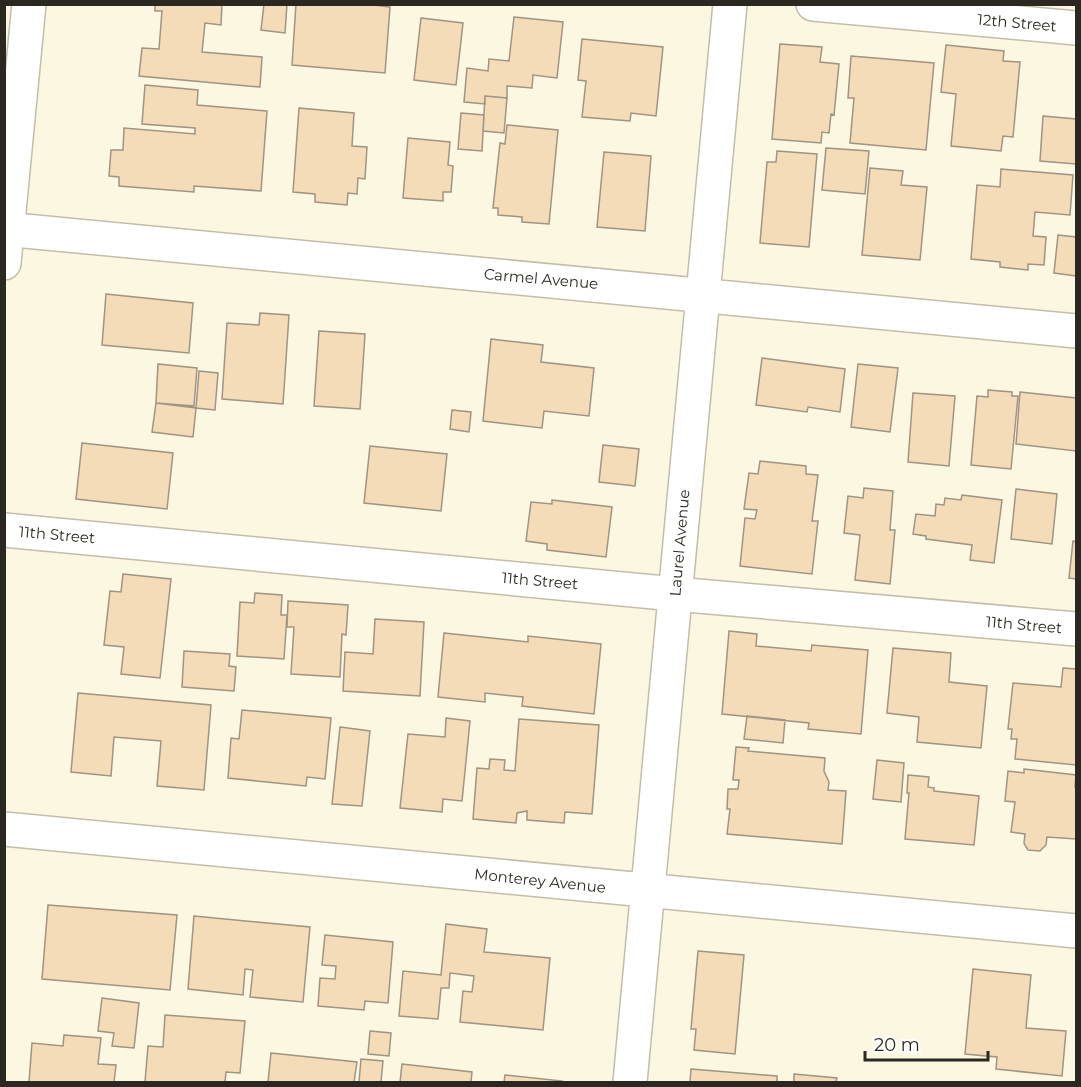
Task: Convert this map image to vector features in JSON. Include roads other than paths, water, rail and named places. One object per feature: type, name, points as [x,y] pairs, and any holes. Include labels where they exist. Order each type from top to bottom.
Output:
[{"type":"street","points":[[4,263],[29,4]]},
{"type":"street","name":"Laurel Avenue","points":[[630,1083],[730,4]]},
{"type":"street","name":"12th Street","points":[[813,4],[1077,28]]},
{"type":"street","name":"Carmel Avenue","points":[[6,229],[1077,331]]},
{"type":"street","name":"11th Street","points":[[4,530],[675,594],[1077,629]]},
{"type":"street","name":"Monterey Avenue","points":[[4,829],[1077,931]]}]
